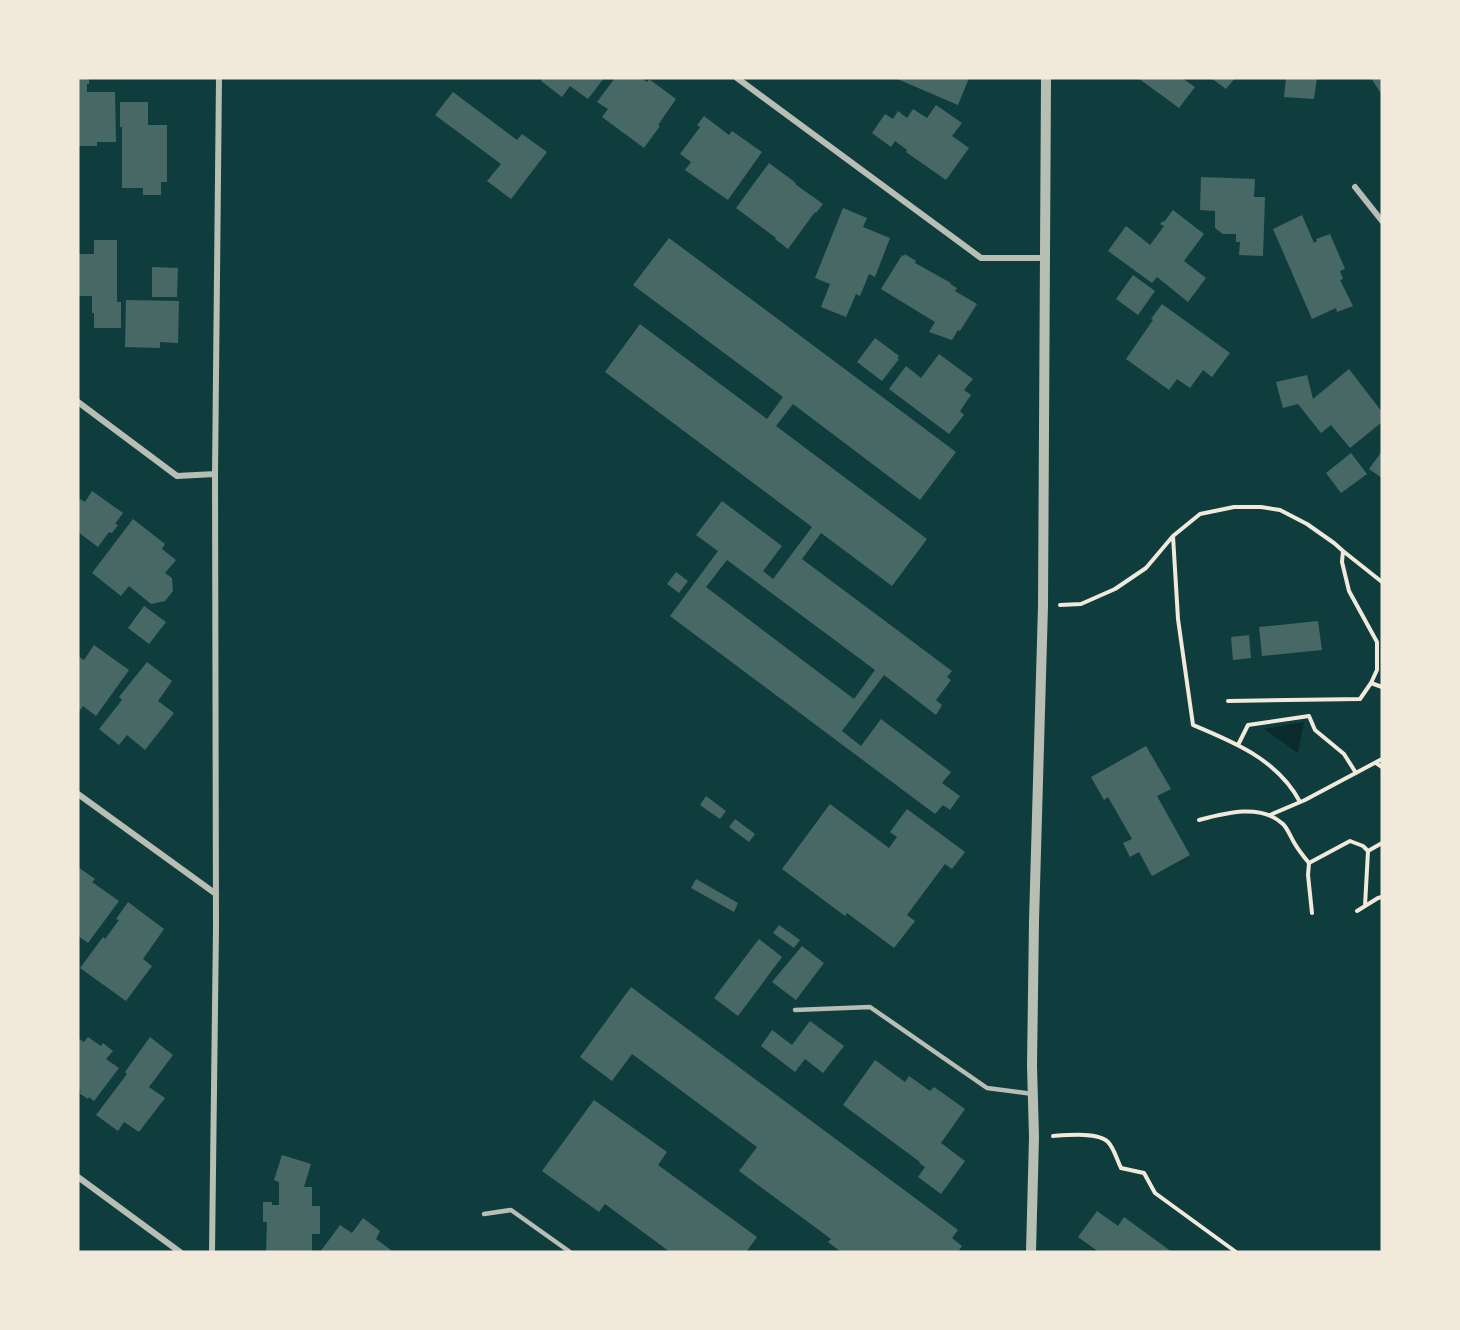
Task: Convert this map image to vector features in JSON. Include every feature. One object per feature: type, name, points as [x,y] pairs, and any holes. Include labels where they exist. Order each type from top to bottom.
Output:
[{"type":"street","points":[[212,1252],[216,927],[215,474],[219,78]]},
{"type":"street","points":[[737,78],[981,258],[1045,258]]},
{"type":"street","points":[[1030,1252],[1034,1137],[1032,1066],[1034,921],[1043,606],[1046,78]]},
{"type":"street","points":[[1355,187],[1382,220]]},
{"type":"street","points":[[78,402],[177,476],[215,474]]},
{"type":"street","points":[[78,794],[216,894]]},
{"type":"street","points":[[78,1177],[180,1252]]},
{"type":"lane","points":[[795,1010],[870,1007],[987,1088],[1033,1094]]},
{"type":"lane","points":[[484,1214],[511,1210],[570,1252]]},
{"type":"path","points":[[1043,606],[1082,604],[1115,589],[1146,568],[1173,536],[1200,514],[1234,507],[1280,510],[1307,524],[1334,543],[1382,582]]},
{"type":"path","points":[[1173,536],[1178,619],[1192,725],[1246,748],[1293,788],[1300,802]]},
{"type":"path","points":[[1228,700],[1360,699],[1377,670],[1380,654],[1376,639],[1349,591],[1342,562],[1343,551]]},
{"type":"path","points":[[1376,639],[1382,636]]},
{"type":"path","points":[[1371,683],[1382,687]]},
{"type":"path","points":[[1238,745],[1248,725],[1309,716],[1315,730],[1344,754],[1356,773]]},
{"type":"path","points":[[1270,815],[1382,759]]},
{"type":"path","points":[[1376,763],[1382,767]]},
{"type":"path","points":[[1198,820],[1247,811],[1270,815],[1285,825],[1296,847],[1309,863],[1312,913]]},
{"type":"path","points":[[1309,863],[1350,841],[1363,846],[1368,851],[1365,906]]},
{"type":"path","points":[[1368,851],[1382,843]]},
{"type":"path","points":[[1357,911],[1382,897]]},
{"type":"path","points":[[1034,1137],[1076,1135],[1102,1137],[1110,1144],[1121,1168],[1144,1173],[1155,1193],[1236,1252]]},
{"type":"water","points":[[1304,722],[1298,753],[1264,729]]},
{"type":"building","points":[[78,78],[89,78],[87,92],[115,92],[116,142],[97,142],[97,146],[78,146]]},
{"type":"building","points":[[543,78],[604,78],[588,99],[570,86],[562,97],[541,81]]},
{"type":"building","points":[[615,78],[641,78],[647,82],[649,79],[676,99],[644,148],[602,117],[608,109],[597,102]]},
{"type":"building","points":[[895,78],[969,78],[958,105]]},
{"type":"building","points":[[1138,78],[1182,78],[1195,87],[1179,108]]},
{"type":"building","points":[[1211,78],[1235,78],[1226,89]]},
{"type":"building","points":[[1286,78],[1317,78],[1314,99],[1284,97]]},
{"type":"building","points":[[1371,78],[1382,78],[1382,95]]},
{"type":"building","points":[[453,92],[517,140],[522,134],[547,152],[511,199],[487,181],[501,164],[435,115]]},
{"type":"building","points":[[120,102],[148,102],[148,125],[167,125],[167,182],[161,182],[161,195],[143,195],[143,188],[122,188]]},
{"type":"building","points":[[936,105],[962,123],[952,136],[969,148],[946,180],[906,152],[907,150],[895,141],[891,147],[872,133],[885,114],[893,119],[898,111],[907,118],[913,109],[927,118]]},
{"type":"building","points":[[704,116],[729,135],[732,131],[762,152],[728,200],[685,170],[691,162],[680,154],[700,127],[697,125]]},
{"type":"building","points":[[769,163],[823,204],[788,249],[736,208]]},
{"type":"building","points":[[1201,177],[1255,179],[1254,197],[1265,197],[1263,256],[1239,255],[1240,242],[1236,242],[1236,234],[1223,234],[1215,228],[1215,211],[1200,210]]},
{"type":"building","points":[[843,208],[867,218],[863,227],[890,238],[875,277],[869,274],[860,296],[856,294],[846,317],[821,307],[830,284],[815,278]]},
{"type":"building","points":[[1173,210],[1204,234],[1184,261],[1206,278],[1188,302],[1157,277],[1152,283],[1108,251],[1126,226],[1150,245],[1164,226],[1160,224]]},
{"type":"building","points":[[1302,215],[1314,243],[1316,239],[1330,234],[1345,269],[1340,271],[1343,279],[1340,280],[1353,306],[1337,312],[1336,308],[1312,319],[1273,229]]},
{"type":"building","points":[[669,238],[956,452],[920,500],[793,404],[776,426],[927,539],[892,586],[821,533],[802,559],[952,671],[947,677],[951,680],[936,700],[942,705],[936,715],[884,675],[842,731],[861,746],[881,719],[951,772],[942,783],[960,796],[950,810],[943,805],[935,814],[670,616],[718,551],[696,535],[722,501],[782,546],[763,571],[773,579],[812,527],[605,372],[640,324],[767,419],[783,397],[633,285]],"holes":[[[727,560],[875,670],[854,699],[706,587]]]},
{"type":"building","points":[[94,240],[117,240],[117,302],[121,302],[121,328],[94,328],[92,296],[78,296],[78,254],[94,254]]},
{"type":"building","points":[[905,254],[916,261],[915,263],[951,283],[957,288],[955,291],[977,304],[952,340],[929,332],[935,322],[881,289],[902,255]]},
{"type":"building","points":[[152,267],[178,268],[177,297],[152,297]]},
{"type":"building","points":[[1133,275],[1155,291],[1138,315],[1116,299]]},
{"type":"building","points":[[126,300],[179,301],[178,343],[160,342],[160,348],[125,347]]},
{"type":"building","points":[[1162,304],[1230,353],[1212,377],[1203,370],[1190,388],[1177,379],[1169,390],[1126,359]]},
{"type":"building","points":[[875,338],[899,356],[882,381],[857,362]]},
{"type":"building","points":[[939,354],[973,379],[964,390],[971,395],[960,411],[964,415],[949,434],[889,389],[906,366],[921,378]]},
{"type":"building","points":[[1349,369],[1382,412],[1382,422],[1350,448],[1331,425],[1321,433],[1298,404],[1283,408],[1276,382],[1307,375],[1313,399]]},
{"type":"building","points":[[1382,451],[1382,478],[1369,469]]},
{"type":"building","points":[[1351,453],[1367,474],[1341,493],[1326,473]]},
{"type":"building","points":[[92,491],[123,513],[115,524],[118,525],[112,533],[109,532],[98,547],[78,532],[78,498],[85,502]]},
{"type":"building","points":[[133,519],[165,544],[162,549],[176,560],[165,573],[172,578],[173,591],[165,601],[151,604],[129,586],[121,596],[92,573]]},
{"type":"building","points":[[676,572],[688,581],[679,593],[667,584]]},
{"type":"building","points":[[144,606],[166,622],[149,644],[128,628]]},
{"type":"building","points":[[1318,621],[1322,650],[1262,656],[1259,627]]},
{"type":"building","points":[[1249,635],[1251,658],[1233,660],[1231,637]]},
{"type":"building","points":[[94,645],[129,670],[96,716],[83,706],[78,713],[78,656],[84,660]]},
{"type":"building","points":[[147,662],[172,681],[158,701],[174,713],[145,750],[127,735],[119,745],[99,729],[122,700],[119,697]]},
{"type":"building","points":[[1146,746],[1171,789],[1157,796],[1190,855],[1152,876],[1139,852],[1130,857],[1123,843],[1132,839],[1108,797],[1104,800],[1091,777]]},
{"type":"building","points":[[706,796],[726,811],[720,819],[700,805]]},
{"type":"building","points":[[830,804],[889,848],[897,837],[890,832],[907,809],[965,852],[952,869],[945,864],[907,915],[915,921],[894,948],[847,913],[845,916],[782,869]]},
{"type":"building","points":[[735,819],[755,834],[749,842],[729,827]]},
{"type":"building","points":[[78,867],[95,879],[92,882],[119,901],[88,943],[78,936]]},
{"type":"building","points":[[696,879],[738,903],[734,912],[691,888]]},
{"type":"building","points":[[128,902],[164,929],[143,959],[152,966],[126,1001],[80,968],[119,920],[116,919]]},
{"type":"building","points":[[779,925],[800,940],[794,948],[773,933]]},
{"type":"building","points":[[759,939],[782,957],[738,1016],[714,998]]},
{"type":"building","points":[[802,946],[824,963],[796,1000],[772,982]]},
{"type":"building","points":[[631,987],[958,1230],[952,1238],[962,1246],[958,1252],[841,1252],[828,1242],[831,1239],[739,1171],[757,1147],[632,1054],[612,1081],[580,1057]]},
{"type":"building","points":[[810,1021],[844,1046],[823,1073],[805,1059],[795,1072],[761,1046],[772,1030],[792,1045]]},
{"type":"building","points":[[88,1037],[101,1046],[103,1043],[113,1051],[106,1059],[119,1068],[94,1101],[79,1093],[81,1091],[78,1089],[78,1038],[84,1042]]},
{"type":"building","points":[[150,1037],[173,1055],[149,1087],[165,1098],[139,1132],[124,1122],[118,1131],[96,1115],[127,1074],[125,1072]]},
{"type":"building","points":[[875,1060],[905,1082],[909,1076],[930,1091],[934,1087],[965,1109],[941,1143],[965,1161],[941,1194],[918,1177],[925,1167],[920,1162],[843,1105]]},
{"type":"building","points":[[594,1100],[667,1152],[658,1165],[757,1237],[746,1252],[670,1252],[605,1204],[599,1212],[542,1171]]},
{"type":"building","points":[[282,1155],[311,1164],[304,1187],[312,1187],[312,1206],[320,1206],[320,1234],[312,1234],[312,1252],[266,1252],[267,1222],[263,1222],[263,1202],[279,1205],[279,1182],[274,1180]]},
{"type":"building","points":[[1097,1211],[1118,1226],[1124,1217],[1172,1252],[1099,1252],[1078,1237]]},
{"type":"building","points":[[363,1218],[380,1231],[376,1239],[391,1250],[390,1252],[320,1252],[340,1225],[352,1233]]}]
